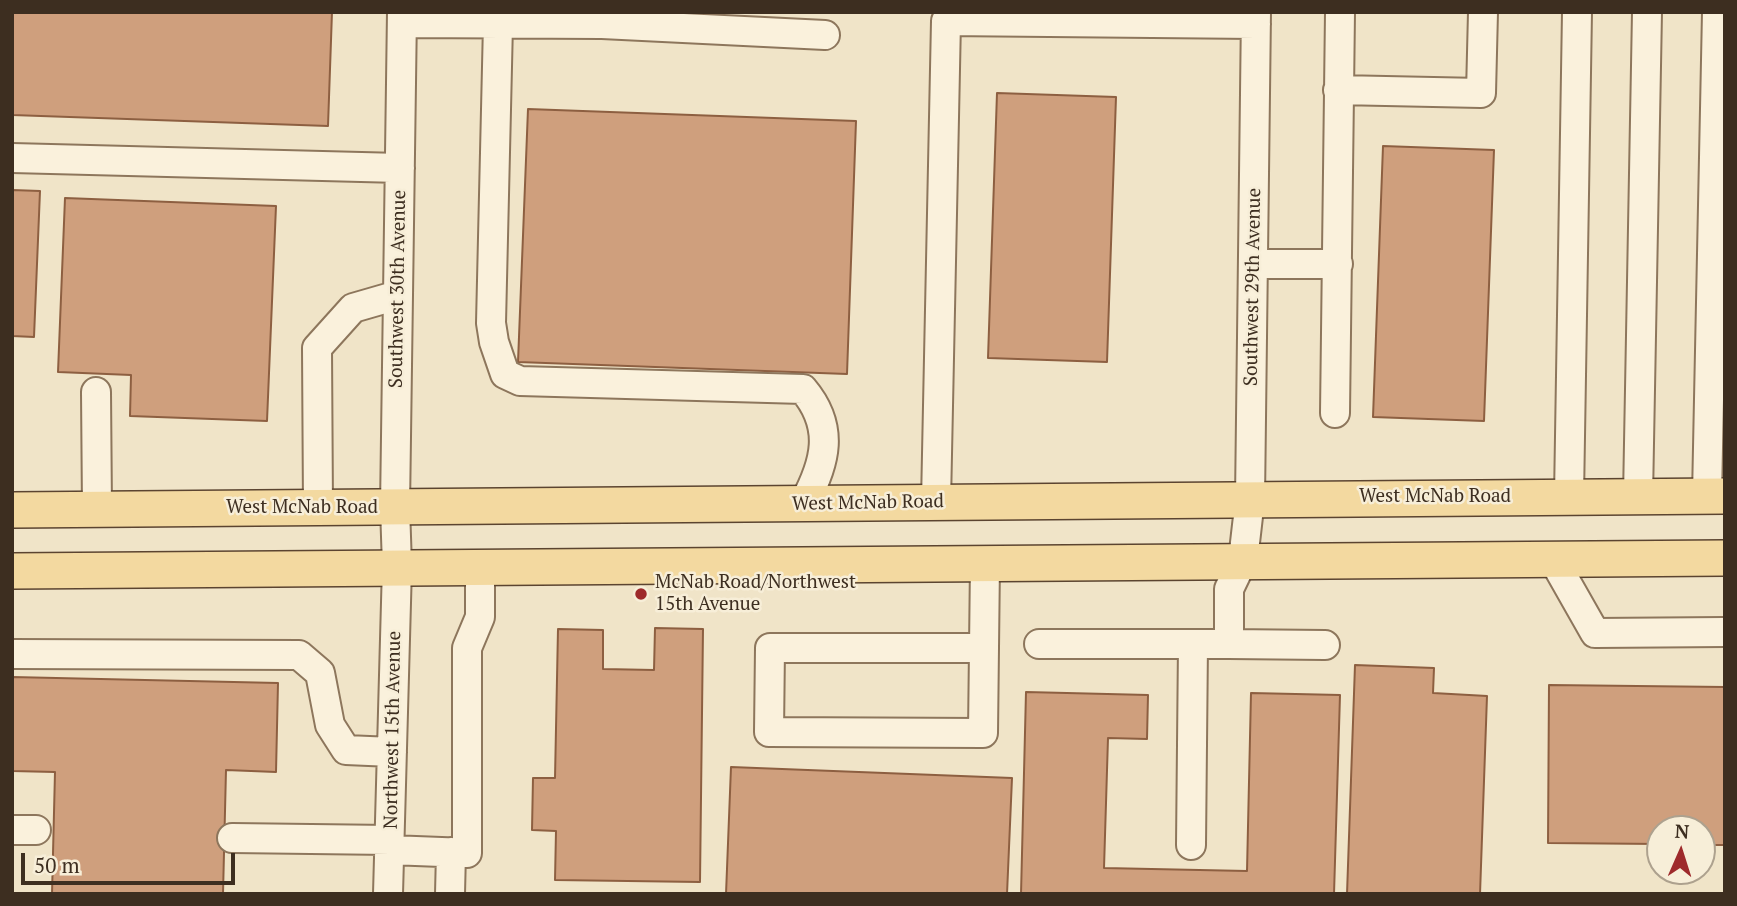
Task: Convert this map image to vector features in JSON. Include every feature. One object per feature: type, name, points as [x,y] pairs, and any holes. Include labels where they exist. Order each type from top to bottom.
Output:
[{"type":"main road","name":"West McNab Road","points":[[12,510],[1716,496]]},
{"type":"main road","points":[[12,571],[1725,558]]},
{"type":"street","points":[[1335,413],[1340,12]]},
{"type":"street","points":[[1338,90],[1481,93],[1483,12]]},
{"type":"street","points":[[1569,497],[1577,12]]},
{"type":"street","points":[[1638,496],[1647,12]]},
{"type":"street","points":[[1716,496],[1717,12]]},
{"type":"street","points":[[402,18],[498,24],[602,24],[825,35]]},
{"type":"street","name":"Southwest 30th Avenue","points":[[397,566],[395,508],[402,18]]},
{"type":"street","points":[[936,502],[946,21],[1256,18]]},
{"type":"street","name":"Southwest 29th Avenue","points":[[1230,644],[1229,589],[1243,561],[1250,499],[1256,18]]},
{"type":"street","points":[[498,24],[491,323],[494,342],[505,374],[520,381],[803,389],[820,408],[825,435],[821,461],[804,503]]},
{"type":"street","points":[[12,158],[400,168]]},
{"type":"street","points":[[1253,264],[1338,264]]},
{"type":"street","points":[[318,508],[317,348],[353,309],[398,295]]},
{"type":"street","points":[[96,392],[97,509]]},
{"type":"street","points":[[1553,559],[1595,633],[1725,632]]},
{"type":"street","points":[[984,648],[770,648],[769,732],[983,733],[984,648],[985,563]]},
{"type":"street","name":"Northwest 15th Avenue","points":[[388,894],[397,566]]},
{"type":"street","points":[[232,838],[390,845],[467,853],[467,648],[480,617],[480,566]]},
{"type":"street","points":[[1039,644],[1325,645]]},
{"type":"street","points":[[1191,845],[1194,644]]},
{"type":"street","points":[[12,654],[299,656],[320,673],[330,725],[346,750],[392,752]]},
{"type":"street","points":[[450,894],[451,852]]},
{"type":"building","points":[[12,12],[332,12],[328,126],[12,115]]},
{"type":"building","points":[[997,93],[1116,97],[1107,362],[988,358]]},
{"type":"building","points":[[528,109],[856,121],[847,374],[518,362]]},
{"type":"building","points":[[1383,146],[1494,150],[1484,421],[1373,417]]},
{"type":"building","points":[[12,190],[40,191],[34,337],[12,336]]},
{"type":"building","points":[[65,198],[276,206],[267,421],[130,416],[131,375],[58,372]]},
{"type":"building","points":[[655,628],[703,629],[700,882],[555,880],[556,831],[532,830],[533,778],[555,778],[558,629],[603,630],[603,669],[654,670]]},
{"type":"building","points":[[1355,665],[1434,668],[1433,693],[1487,696],[1480,894],[1347,894]]},
{"type":"building","points":[[12,677],[278,683],[276,772],[226,770],[223,894],[52,894],[55,772],[12,771]]},
{"type":"building","points":[[1549,685],[1725,687],[1725,845],[1716,845],[1716,815],[1646,815],[1646,844],[1548,843]]},
{"type":"building","points":[[1026,692],[1148,695],[1147,739],[1108,738],[1104,868],[1247,871],[1251,693],[1340,695],[1334,894],[1021,894]]},
{"type":"building","points":[[731,767],[1012,778],[1007,894],[726,894]]},
{"type":"place","name":"McNab Road/Northwest 15th Avenue","points":[[641,594]]}]
